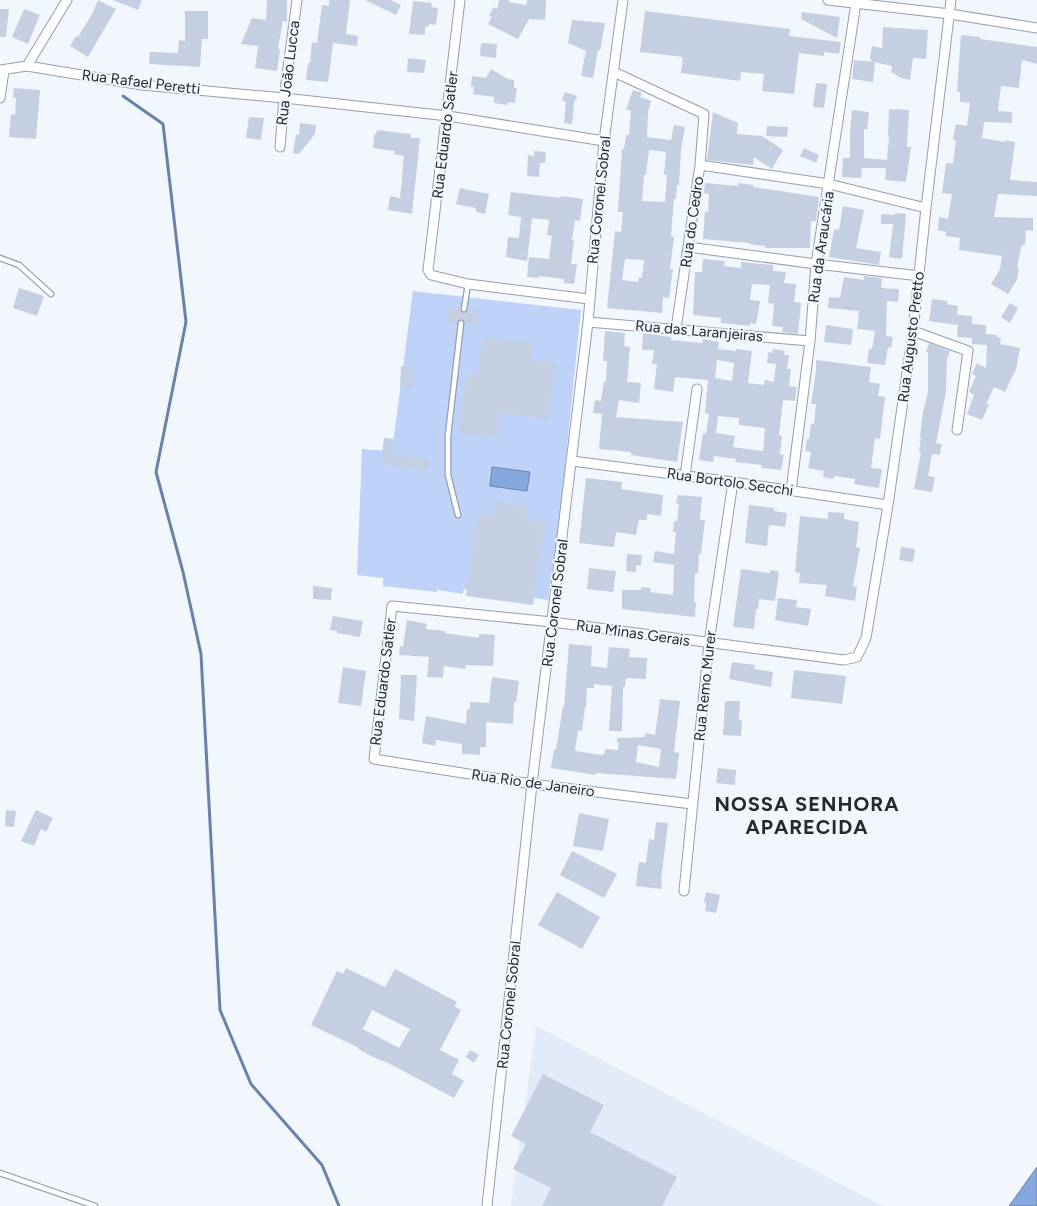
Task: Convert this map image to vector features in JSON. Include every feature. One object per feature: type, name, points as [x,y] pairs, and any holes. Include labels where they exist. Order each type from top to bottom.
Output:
[{"type":"street","points":[[27,66],[67,0]]},
{"type":"street","name":"Rua João Lucca","points":[[280,146],[284,98],[297,0]]},
{"type":"street","name":"Rua Eduardo Satler","points":[[460,0],[448,116],[428,270],[431,275],[438,278],[468,284]]},
{"type":"street","name":"Rua Coronel Sobral","points":[[487,1206],[532,784],[588,322],[604,141],[623,0]]},
{"type":"street","points":[[828,0],[950,14],[1037,28]]},
{"type":"street","name":"Rua Augusto Pretto","points":[[844,660],[858,657],[866,638],[888,505],[920,276],[926,208],[951,0]]},
{"type":"street","name":"Rua da Araucária","points":[[791,491],[810,341],[816,264],[856,4]]},
{"type":"street","name":"Rua Rafael Peretti","points":[[2,70],[27,66],[142,85],[448,116]]},
{"type":"street","points":[[0,98],[2,70]]},
{"type":"street","name":"Rua do Cedro","points":[[614,72],[704,114],[700,165],[676,329]]},
{"type":"street","points":[[448,116],[604,141]]},
{"type":"street","points":[[700,165],[829,184],[926,208]]},
{"type":"street","points":[[688,247],[920,276]]},
{"type":"street","points":[[468,284],[589,299]]},
{"type":"street","name":"Rua das Laranjeiras","points":[[588,322],[810,341]]},
{"type":"street","points":[[913,331],[968,351],[957,430]]},
{"type":"street","points":[[685,476],[697,389]]},
{"type":"street","name":"Rua Bortolo Secchi","points":[[572,461],[888,505]]},
{"type":"street","name":"Rua Remo Murer","points":[[684,892],[709,643],[733,482]]},
{"type":"street","name":"Rua Eduardo Satler","points":[[374,759],[392,606]]},
{"type":"street","name":"Rua Minas Gerais","points":[[392,606],[552,622],[844,660]]},
{"type":"street","name":"Rua Rio de Janeiro","points":[[374,759],[532,784],[692,804]]},
{"type":"lane","points":[[0,258],[19,265],[51,294]]},
{"type":"lane","points":[[464,309],[468,284]]},
{"type":"lane","points":[[458,514],[448,475],[448,436],[461,323]]},
{"type":"lane","points":[[0,1173],[95,1206]]},
{"type":"shaded area","points":[[413,291],[581,310],[560,516],[548,600],[464,589],[463,594],[438,590],[438,585],[437,592],[383,586],[383,578],[357,575],[362,449],[392,451]]},
{"type":"shaded area","points":[[492,467],[530,472],[527,491],[490,486]]},
{"type":"shaded area","points":[[536,1026],[883,1206],[511,1206]]},
{"type":"shaded area","points":[[1037,1167],[1037,1206],[1009,1206]]},
{"type":"building","points":[[98,0],[116,9],[88,57],[70,46],[92,14]]},
{"type":"building","points":[[113,0],[142,0],[138,10]]},
{"type":"building","points":[[267,0],[287,0],[287,22],[283,21],[278,48],[280,49],[277,71],[255,68],[258,46],[241,44],[252,18],[266,20]]},
{"type":"building","points":[[329,0],[350,0],[346,34],[358,36],[357,46],[333,43],[328,82],[306,80],[312,42],[317,43],[322,5],[329,6]]},
{"type":"building","points":[[365,0],[391,0],[401,5],[396,15]]},
{"type":"building","points":[[499,0],[509,0],[509,2],[526,5],[527,0],[546,0],[545,20],[529,19],[518,39],[488,24],[492,17],[489,16],[494,7],[497,9]]},
{"type":"building","points":[[413,1],[432,3],[431,7],[438,8],[436,25],[429,24],[428,27],[425,27],[425,35],[409,34]]},
{"type":"building","points":[[0,9],[9,9],[6,37],[0,37]]},
{"type":"building","points":[[24,9],[40,15],[28,44],[12,37]]},
{"type":"building","points":[[185,11],[208,11],[208,39],[202,39],[200,67],[149,64],[150,52],[178,53],[179,40],[185,41]]},
{"type":"building","points":[[645,11],[790,29],[789,36],[841,42],[839,54],[824,52],[824,56],[799,53],[794,94],[762,91],[764,74],[741,72],[740,81],[681,73],[683,57],[640,52]]},
{"type":"building","points":[[802,12],[840,17],[837,38],[801,19]]},
{"type":"building","points":[[572,20],[605,23],[593,78],[581,76],[586,51],[568,43]]},
{"type":"building","points":[[883,27],[928,30],[926,59],[913,58],[910,80],[901,78],[891,72],[892,66],[874,62],[870,59],[872,46],[882,48]]},
{"type":"building","points":[[961,35],[1037,47],[1037,64],[1022,60],[1019,88],[1001,86],[998,111],[1012,112],[1012,123],[984,122],[982,138],[1015,142],[1010,180],[1037,182],[1037,196],[998,194],[994,217],[1033,218],[1033,231],[1026,230],[1025,245],[1022,245],[1017,267],[1019,268],[1017,280],[1008,294],[991,284],[1000,269],[1002,256],[959,250],[960,238],[946,236],[946,232],[938,230],[939,217],[948,219],[952,194],[942,193],[946,163],[953,164],[956,141],[953,140],[956,124],[967,126],[970,103],[960,102],[960,92],[957,92]]},
{"type":"building","points":[[481,43],[497,44],[496,58],[480,56]]},
{"type":"building","points":[[408,58],[426,60],[424,73],[407,72]]},
{"type":"building","points":[[854,60],[875,62],[873,82],[852,79]]},
{"type":"building","points":[[491,69],[508,79],[514,80],[514,88],[517,88],[515,103],[508,102],[507,105],[494,103],[494,97],[473,94],[474,87],[471,87],[472,76],[486,78]]},
{"type":"building","points":[[816,83],[827,84],[824,108],[813,107]]},
{"type":"building","points":[[14,88],[40,90],[36,139],[9,137],[11,114],[15,115],[16,98],[13,98]]},
{"type":"building","points":[[633,90],[642,93],[640,97],[651,101],[648,112],[647,137],[671,140],[674,125],[685,127],[681,150],[679,185],[677,185],[676,199],[674,199],[671,236],[674,237],[670,269],[673,269],[669,298],[663,297],[662,313],[607,308],[615,231],[621,232],[623,212],[618,212],[622,149],[624,149],[626,135],[629,135],[631,111],[626,109]],"holes":[[[649,150],[666,152],[664,175],[667,175],[665,202],[642,201],[644,175],[646,175]],[[625,259],[644,260],[642,278],[639,277],[638,282],[622,280]]]},
{"type":"building","points":[[565,92],[577,96],[574,103],[572,124],[564,123],[566,102],[562,100]]},
{"type":"building","points":[[889,109],[909,110],[907,147],[911,147],[906,182],[885,180],[886,168],[862,168],[861,178],[842,177],[843,158],[850,158],[852,110],[869,112],[867,130],[864,129],[864,158],[887,160]]},
{"type":"building","points":[[713,112],[738,123],[737,134],[762,136],[783,150],[772,169],[754,157],[753,165],[707,160]]},
{"type":"building","points":[[249,117],[264,118],[261,140],[246,138]]},
{"type":"building","points":[[300,123],[316,125],[315,134],[299,154],[293,153],[296,135],[299,135]]},
{"type":"building","points":[[767,126],[788,127],[787,137],[766,136]]},
{"type":"building","points":[[377,130],[411,134],[411,138],[420,138],[412,214],[388,210],[390,196],[400,198],[404,156],[394,154],[395,151],[373,148],[374,134],[376,135]]},
{"type":"building","points":[[804,148],[819,155],[816,163],[800,156]]},
{"type":"building","points":[[534,151],[546,152],[545,163],[540,163],[539,177],[527,176],[528,155],[534,156]]},
{"type":"building","points":[[705,183],[738,186],[738,183],[819,197],[816,221],[811,221],[810,248],[765,248],[765,246],[749,243],[703,239],[705,211],[708,212],[709,194],[704,193]]},
{"type":"building","points":[[460,188],[489,194],[485,214],[476,212],[476,208],[456,204]]},
{"type":"building","points":[[511,192],[583,199],[580,221],[575,220],[572,240],[574,240],[571,264],[577,264],[574,284],[564,283],[564,279],[539,276],[538,278],[527,277],[529,257],[549,259],[552,236],[547,235],[549,220],[532,218],[527,261],[506,257],[508,237],[519,238],[521,217],[508,215]]},
{"type":"building","points":[[843,206],[864,210],[856,248],[881,252],[879,265],[829,257],[834,229],[839,230]]},
{"type":"building","points":[[895,213],[906,214],[902,259],[889,257],[893,224],[881,224],[881,214],[895,215]]},
{"type":"building","points":[[703,259],[725,261],[724,266],[741,268],[741,262],[773,265],[773,271],[786,272],[784,283],[796,284],[794,302],[801,303],[798,334],[782,332],[783,327],[772,326],[774,304],[768,303],[770,285],[752,284],[750,300],[760,301],[756,324],[750,323],[750,326],[721,323],[721,318],[693,315],[695,272],[702,272]]},
{"type":"building","points":[[864,276],[882,278],[881,288],[899,289],[898,302],[887,301],[886,336],[893,337],[891,348],[888,347],[885,365],[867,363],[875,331],[857,329],[859,311],[828,308],[829,297],[840,298],[844,277],[864,280]]},
{"type":"building","points":[[19,288],[44,296],[37,316],[13,308]]},
{"type":"building","points":[[932,299],[948,301],[947,304],[958,306],[957,315],[972,316],[972,324],[986,325],[986,334],[997,335],[997,337],[1001,338],[1000,344],[1020,348],[1016,369],[1005,392],[994,387],[986,404],[989,405],[982,420],[967,414],[974,395],[969,392],[976,376],[972,374],[977,363],[986,368],[987,345],[972,344],[972,338],[957,337],[958,325],[929,321]]},
{"type":"building","points":[[1010,303],[1018,308],[1010,323],[1001,317]]},
{"type":"building","points":[[449,306],[460,308],[463,313],[466,313],[468,309],[479,311],[477,326],[465,324],[462,319],[457,323],[447,321]]},
{"type":"building","points":[[826,325],[853,329],[851,345],[824,342]]},
{"type":"building","points":[[605,331],[625,333],[624,346],[630,347],[627,382],[641,383],[639,403],[619,400],[616,417],[683,422],[677,462],[631,455],[631,452],[599,449],[602,414],[593,413],[595,400],[601,401],[604,381],[606,382],[607,361],[603,361]]},
{"type":"building","points":[[643,333],[671,337],[671,340],[702,343],[703,339],[719,342],[718,349],[752,351],[748,383],[764,385],[765,380],[774,382],[776,364],[767,363],[768,352],[772,353],[773,349],[785,351],[784,355],[789,355],[787,369],[791,369],[789,386],[797,387],[795,401],[783,400],[779,435],[782,436],[780,454],[784,455],[781,470],[761,468],[762,465],[735,462],[736,459],[714,456],[713,462],[699,460],[703,433],[706,434],[709,414],[705,413],[708,380],[675,377],[673,392],[654,389],[657,364],[652,364],[654,350],[642,350]],"holes":[[[717,360],[734,363],[732,381],[715,378]],[[718,416],[739,418],[739,425],[765,428],[763,451],[733,447],[735,436],[716,433]]]},
{"type":"building","points":[[483,337],[533,344],[531,360],[556,363],[548,419],[500,413],[497,437],[459,432],[467,374],[477,376]]},
{"type":"building","points":[[929,343],[950,351],[947,359],[946,392],[936,443],[942,444],[940,455],[932,454],[928,476],[935,477],[932,492],[914,489],[921,452],[919,452],[923,412],[928,392],[928,352],[926,352]]},
{"type":"building","points":[[816,360],[871,367],[869,382],[880,384],[878,396],[885,397],[880,439],[875,438],[871,468],[882,469],[879,488],[854,484],[855,479],[834,476],[833,479],[823,477],[824,471],[808,468],[811,452],[805,451],[811,424],[814,424],[816,404],[811,404]]},
{"type":"building","points":[[401,366],[413,367],[412,387],[400,387]]},
{"type":"building","points":[[384,438],[394,439],[392,455],[429,459],[427,470],[381,464]]},
{"type":"building","points":[[586,478],[622,482],[621,489],[663,495],[661,516],[647,514],[647,520],[639,520],[636,535],[616,532],[614,547],[579,543]]},
{"type":"building","points":[[678,495],[702,497],[700,520],[705,520],[701,554],[699,553],[698,573],[695,573],[695,617],[622,609],[622,590],[641,590],[641,587],[651,588],[650,592],[673,595],[674,565],[653,562],[655,551],[674,554],[676,532],[673,532],[674,521],[677,521],[679,504],[676,503]]},
{"type":"building","points":[[495,501],[528,506],[526,520],[545,522],[533,605],[466,596],[478,513],[493,515]]},
{"type":"building","points":[[749,505],[774,508],[774,511],[787,513],[785,527],[769,525],[767,546],[745,543]]},
{"type":"building","points":[[828,512],[844,513],[844,519],[859,522],[856,547],[860,548],[853,586],[857,587],[855,601],[825,596],[827,585],[799,583],[800,573],[795,572],[800,516],[828,519]]},
{"type":"building","points":[[901,547],[915,549],[913,562],[899,560]]},
{"type":"building","points":[[627,554],[642,555],[641,566],[636,565],[636,572],[626,571]]},
{"type":"building","points":[[589,568],[616,571],[613,592],[587,589]]},
{"type":"building","points":[[741,569],[770,573],[770,570],[779,571],[775,601],[759,599],[754,629],[733,627]]},
{"type":"building","points":[[313,586],[332,588],[331,600],[313,599]]},
{"type":"building","points":[[778,598],[797,600],[796,607],[811,609],[808,626],[775,620]]},
{"type":"building","points":[[333,616],[363,621],[360,637],[330,630]]},
{"type":"building","points":[[407,620],[427,624],[426,629],[445,631],[445,633],[479,638],[479,634],[495,635],[493,666],[466,665],[465,669],[444,666],[443,678],[427,677],[429,657],[399,655],[400,646],[403,646]]},
{"type":"building","points":[[569,644],[592,646],[591,666],[607,668],[609,647],[630,649],[629,657],[647,658],[646,679],[626,678],[625,687],[623,687],[622,731],[609,731],[612,686],[594,684],[594,688],[587,688],[582,731],[578,730],[575,751],[602,755],[605,753],[605,749],[618,750],[619,743],[617,738],[645,737],[645,733],[655,735],[660,699],[680,701],[674,752],[679,753],[676,779],[596,773],[596,775],[551,768],[564,707]],"holes":[[[638,745],[661,749],[659,767],[636,762]]]},
{"type":"building","points":[[732,662],[755,665],[754,669],[773,672],[771,687],[729,679]]},
{"type":"building","points":[[343,667],[366,671],[361,706],[338,703]]},
{"type":"building","points":[[794,670],[846,676],[842,704],[791,698]]},
{"type":"building","points":[[401,675],[417,675],[414,721],[399,719]]},
{"type":"building","points":[[492,677],[519,681],[516,702],[514,702],[513,724],[486,722],[486,747],[480,747],[480,755],[462,754],[462,744],[436,740],[435,746],[422,743],[426,716],[466,724],[467,709],[470,709],[470,702],[489,703]]},
{"type":"building","points":[[725,701],[740,701],[739,720],[742,720],[741,736],[723,735]]},
{"type":"building","points":[[718,768],[736,770],[735,785],[716,783]]},
{"type":"building","points":[[6,810],[16,811],[14,827],[5,826]]},
{"type":"building","points":[[36,810],[53,818],[46,832],[41,829],[34,846],[21,841]]},
{"type":"building","points":[[579,813],[609,819],[603,851],[573,846]]},
{"type":"building","points":[[656,822],[668,823],[661,889],[636,886],[639,862],[646,863],[649,839],[654,840]]},
{"type":"building","points":[[572,851],[617,874],[604,898],[560,875]]},
{"type":"building","points":[[557,892],[600,917],[582,949],[538,925]]},
{"type":"building","points":[[706,892],[720,895],[716,913],[705,911]]},
{"type":"building","points":[[346,968],[385,987],[395,969],[457,1002],[454,1006],[461,1010],[440,1050],[459,1060],[452,1074],[464,1081],[454,1098],[311,1025],[337,971],[343,974]],"holes":[[[372,1010],[410,1029],[399,1048],[363,1029]]]},
{"type":"building","points":[[470,1050],[479,1055],[474,1063],[466,1057]]},
{"type":"building","points":[[543,1074],[604,1105],[590,1132],[677,1177],[662,1206],[542,1206],[551,1188],[513,1169],[526,1144],[511,1136]]},
{"type":"waterway","points":[[123,96],[163,124],[186,322],[156,472],[183,572],[201,654],[220,1010],[251,1084],[322,1165],[339,1206]]},
{"type":"district","name":"NOSSA SENHORA APARECIDA","points":[[807,816]]}]
